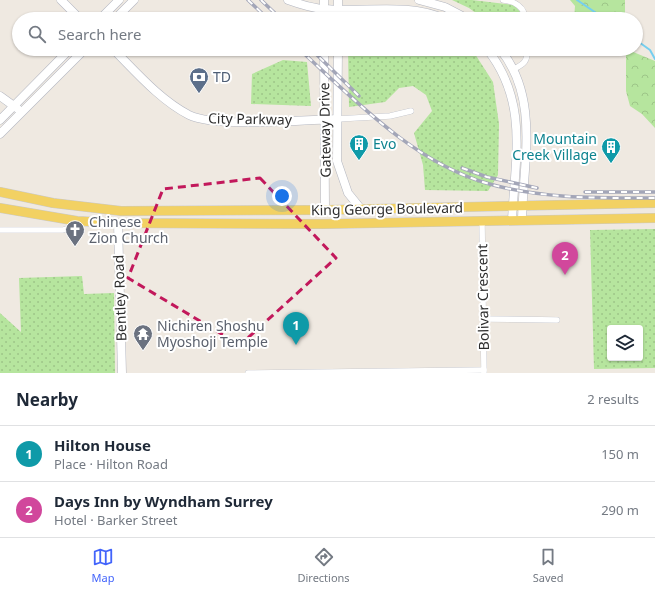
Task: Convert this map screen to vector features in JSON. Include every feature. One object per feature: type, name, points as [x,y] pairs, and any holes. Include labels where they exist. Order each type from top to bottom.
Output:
[{"type":"main road","points":[[61,0],[73,12]]},
{"type":"main road","points":[[107,12],[119,0]]},
{"type":"main road","points":[[122,12],[134,0]]},
{"type":"main road","points":[[288,0],[324,9],[410,9],[426,12]]},
{"type":"main road","points":[[324,0],[324,9]]},
{"type":"main road","points":[[338,0],[338,9]]},
{"type":"main road","points":[[419,0],[444,7],[454,12]]},
{"type":"main road","points":[[0,120],[63,56]]},
{"type":"main road","points":[[0,134],[78,56]]},
{"type":"main road","name":"City Parkway","points":[[120,56],[170,104],[190,116],[209,120],[242,122],[337,119]]},
{"type":"main road","name":"Gateway Drive","points":[[324,56],[325,210]]},
{"type":"main road","name":"Gateway Drive","points":[[338,56],[336,161],[348,193],[361,209]]},
{"type":"main road","points":[[492,56],[502,70],[515,106],[517,131],[512,220]]},
{"type":"main road","points":[[505,56],[514,69],[524,98],[526,120],[522,220]]},
{"type":"main road","points":[[0,96],[22,112]]},
{"type":"main road","name":"King George Boulevard","points":[[0,192],[53,204],[121,211],[522,208],[655,203]]},
{"type":"main road","name":"King George Boulevard","points":[[0,208],[27,214],[88,222],[118,223],[323,224],[655,218]]},
{"type":"main road","name":"Bentley Road","points":[[118,223],[122,373]]},
{"type":"street","points":[[503,0],[511,1],[519,5],[524,12]]},
{"type":"street","points":[[514,69],[524,64],[527,56]]},
{"type":"street","name":"City Parkway","points":[[337,119],[390,116],[411,112]]},
{"type":"street","name":"King George Boulevard","points":[[0,230],[63,230],[88,222]]},
{"type":"street","name":"Bolivar Crescent","points":[[482,222],[484,372]]},
{"type":"street","points":[[484,319],[557,320]]},
{"type":"street","points":[[248,373],[484,372]]},
{"type":"highlighted area","points":[[260,178],[336,258],[240,345],[128,278],[163,189]]},
{"type":"green space","points":[[452,0],[472,0],[514,5],[520,12],[474,12]]},
{"type":"green space","points":[[570,0],[625,0],[625,12],[575,12],[575,6]]},
{"type":"green space","points":[[348,56],[476,56],[493,82],[499,124],[498,175],[488,191],[425,190],[423,165],[414,133],[432,111],[426,95],[413,86],[399,88],[385,102],[349,107]]},
{"type":"green space","points":[[626,56],[643,56],[655,61],[655,128],[642,114],[630,106],[626,91]]},
{"type":"green space","points":[[283,60],[307,62],[311,106],[251,104],[252,74]]},
{"type":"green space","points":[[655,229],[655,368],[594,369],[590,230]]},
{"type":"green space","points":[[82,276],[84,294],[114,293],[115,373],[0,373],[0,313],[21,332],[19,278]]},
{"type":"waterway","points":[[577,0],[595,12]]},
{"type":"waterway","points":[[643,45],[650,50],[655,59]]},
{"type":"railway","points":[[248,0],[261,12]]},
{"type":"railway","points":[[261,0],[274,12]]},
{"type":"railway","points":[[307,56],[363,108],[385,126],[433,160],[459,173],[486,183],[506,188],[548,195],[655,198]]},
{"type":"railway","points":[[318,56],[359,96]]},
{"type":"railway","points":[[462,168],[487,177],[537,188]]},
{"type":"railway","points":[[585,192],[655,192]]},
{"type":"place","name":"TD","points":[[199,94]]},
{"type":"place","name":"Evo","points":[[359,161]]},
{"type":"place","name":"Mountain Creek Village","points":[[611,164]]},
{"type":"place","name":"Chinese Zion Church","points":[[75,247]]},
{"type":"place","name":"Days Inn by Wyndham Surrey","points":[[565,275]]},
{"type":"place","name":"Hilton House","points":[[296,345]]},
{"type":"place","name":"Nichiren Shoshu Myoshoji Temple","points":[[143,351]]}]
